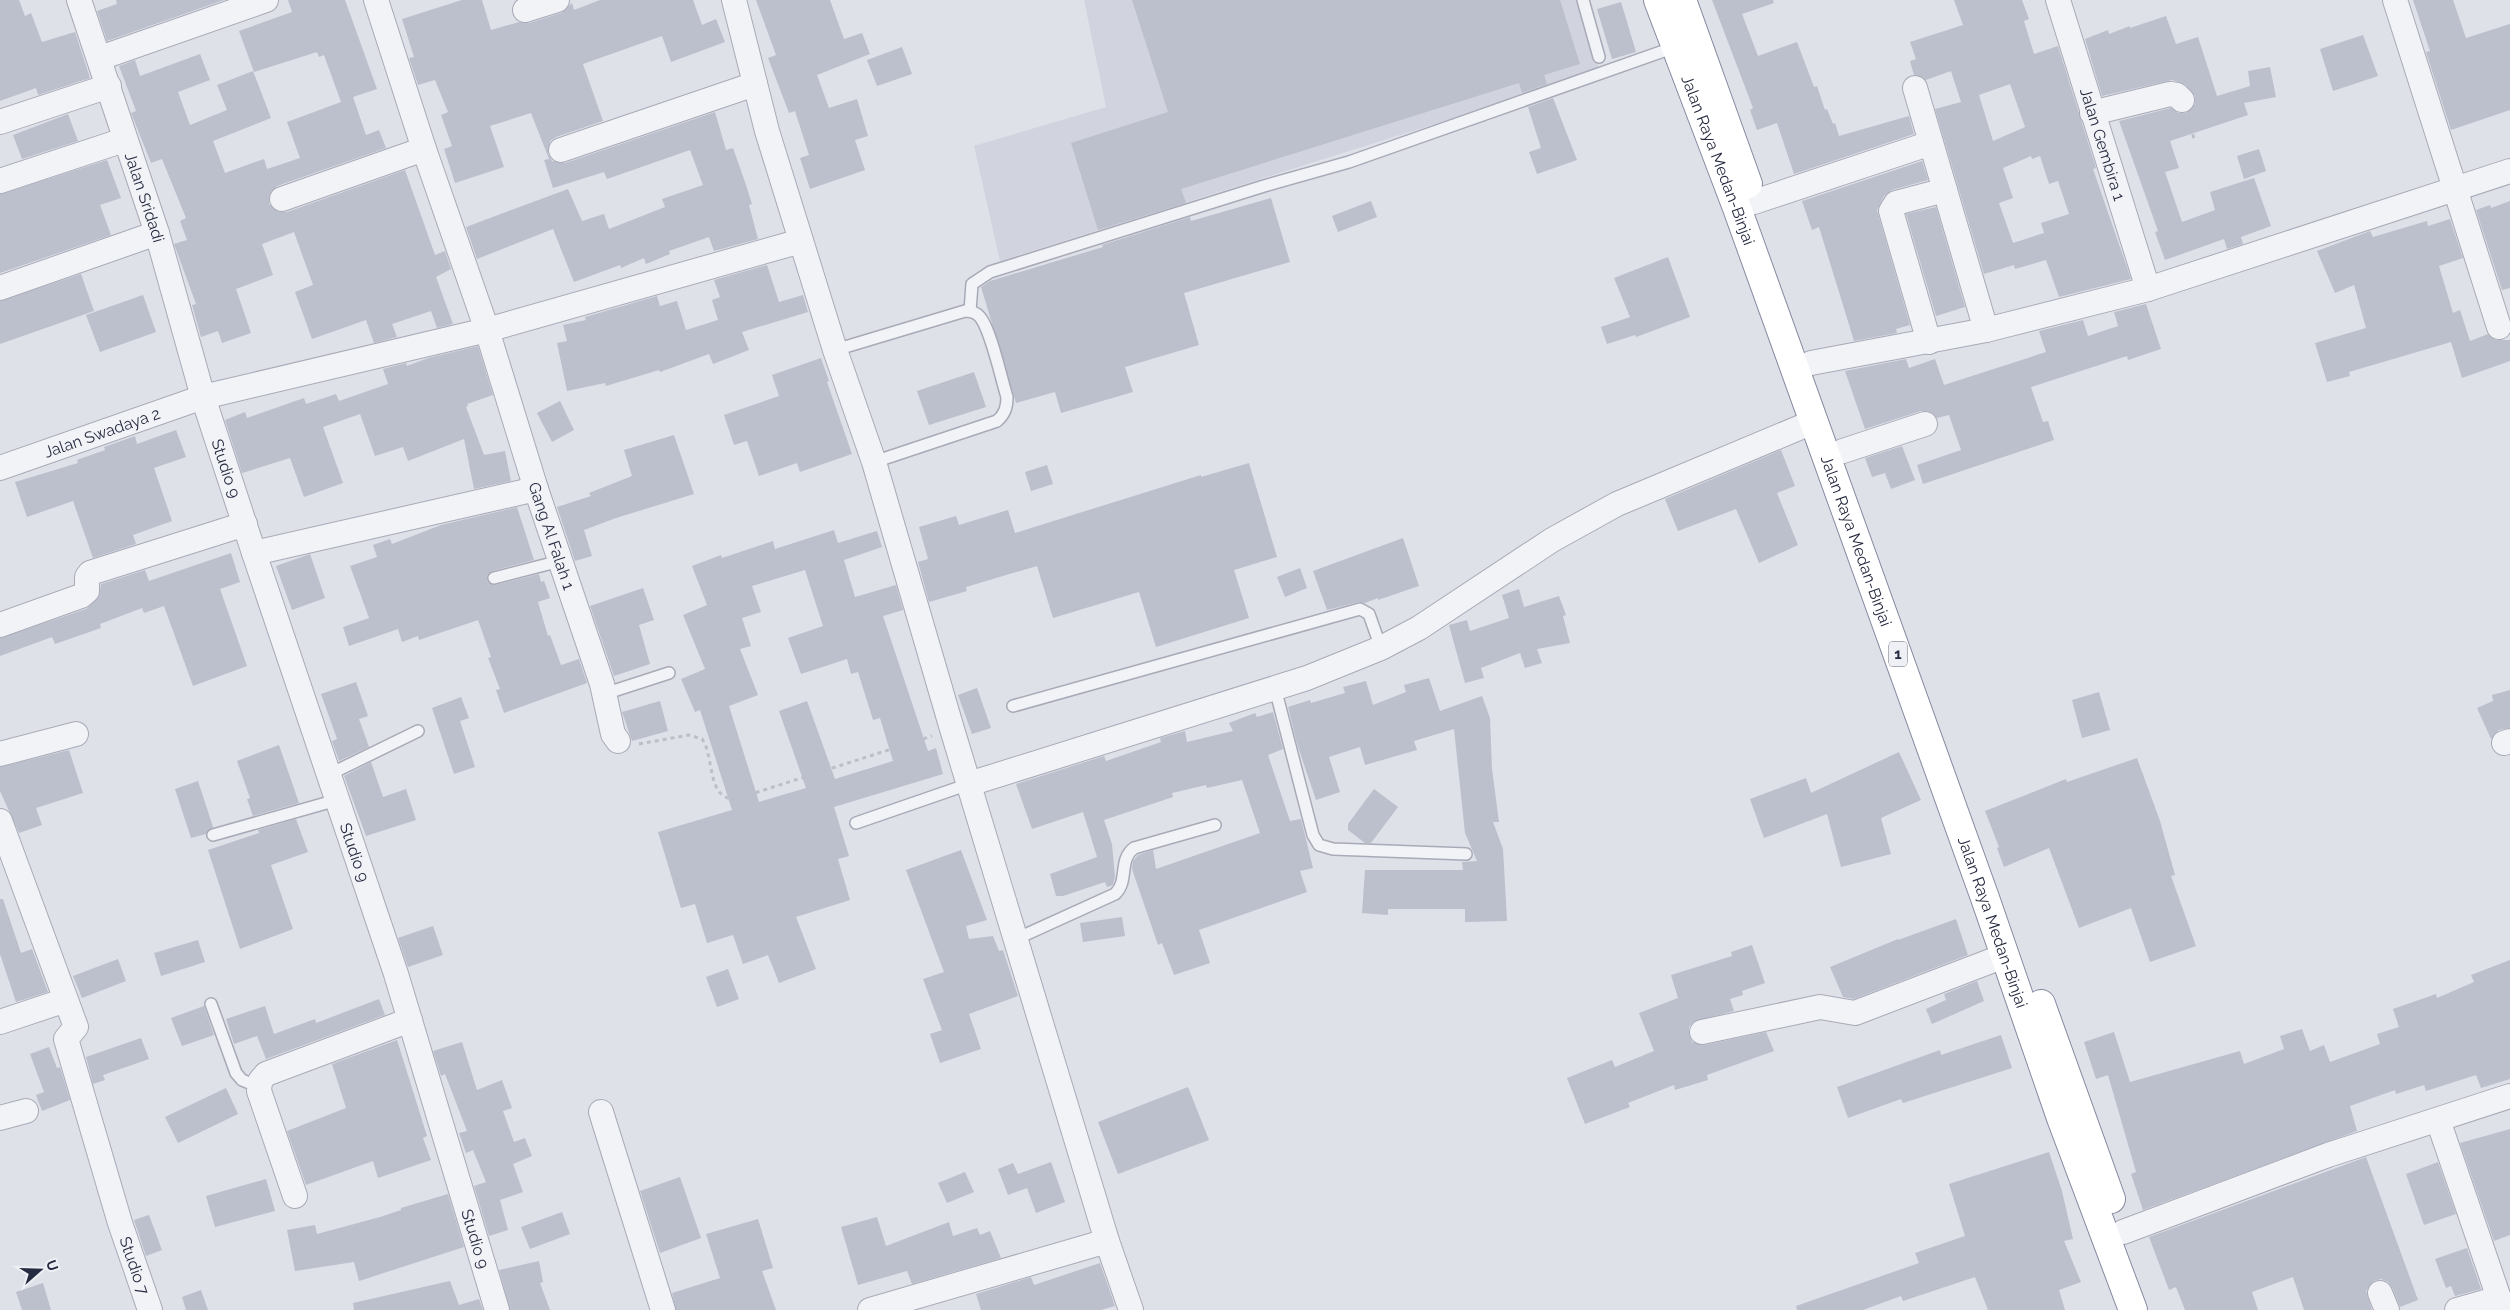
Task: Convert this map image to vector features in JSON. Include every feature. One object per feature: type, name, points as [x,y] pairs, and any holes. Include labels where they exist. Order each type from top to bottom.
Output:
[{"type":"highway","name":"Jalan Raya Medan-Binjai","points":[[1658,0],[1738,208],[2061,1118],[2133,1310]]},
{"type":"highway","name":"Jalan Raya Medan-Binjai","points":[[1682,0],[2152,1310]]},
{"type":"street","name":"Jalan Sridadi","points":[[79,0],[100,58],[124,140],[157,233],[203,397]]},
{"type":"street","points":[[100,58],[266,0]]},
{"type":"street","name":"Gang Al Falah 1","points":[[376,0],[424,149],[487,330],[536,489],[604,694],[613,734],[618,741]]},
{"type":"street","points":[[525,10],[557,0]]},
{"type":"street","points":[[734,0],[755,84],[801,242],[834,350],[874,462],[952,730],[1107,1242],[1131,1310]]},
{"type":"street","name":"Jalan Gembira 1","points":[[2058,0],[2148,289]]},
{"type":"street","points":[[2395,0],[2499,327]]},
{"type":"street","points":[[561,150],[755,84]]},
{"type":"street","points":[[0,122],[108,86]]},
{"type":"street","points":[[1915,88],[1986,330]]},
{"type":"street","points":[[2092,113],[2170,94],[2178,95],[2182,100]]},
{"type":"street","points":[[0,181],[124,140]]},
{"type":"street","points":[[1754,202],[1931,143]]},
{"type":"street","points":[[282,199],[424,149]]},
{"type":"street","points":[[1812,363],[1986,330],[2148,289],[2510,171]]},
{"type":"street","points":[[1929,342],[1891,211],[1896,203],[1945,190]]},
{"type":"street","points":[[0,288],[157,233]]},
{"type":"street","name":"Jalan Swadaya 2","points":[[0,468],[203,397],[487,330],[801,242]]},
{"type":"street","name":"Studio 9","points":[[203,397],[410,1020],[497,1310]]},
{"type":"street","points":[[969,784],[1275,688],[1381,648],[1419,628],[1552,540],[1617,504],[1663,483],[1813,422]]},
{"type":"street","points":[[1844,451],[1925,424]]},
{"type":"street","points":[[254,553],[536,489]]},
{"type":"street","points":[[0,625],[81,596],[86,591],[87,577],[90,573],[245,524]]},
{"type":"street","points":[[0,754],[76,734]]},
{"type":"street","points":[[0,1022],[66,1000],[2,835]]},
{"type":"street","points":[[1702,1032],[1820,1007],[1855,1013],[2004,956]]},
{"type":"street","name":"Studio 7","points":[[66,1000],[76,1027],[66,1040],[120,1223],[150,1310]]},
{"type":"street","points":[[295,1196],[259,1086],[260,1081],[266,1074],[410,1020]]},
{"type":"street","points":[[2123,1232],[2328,1155],[2510,1096]]},
{"type":"street","points":[[0,1118],[26,1111]]},
{"type":"street","points":[[601,1112],[663,1310]]},
{"type":"street","points":[[2438,1120],[2501,1304],[2457,1310]]},
{"type":"street","points":[[870,1310],[1107,1242]]},
{"type":"lane","points":[[1583,0],[1599,58]]},
{"type":"lane","points":[[970,312],[972,284],[990,272],[1264,186],[1349,162],[1675,48]]},
{"type":"lane","points":[[834,350],[970,312],[976,313],[984,323],[1007,397],[1007,404],[1002,417],[997,421],[874,462]]},
{"type":"lane","points":[[494,578],[560,561]]},
{"type":"lane","points":[[1013,706],[1360,610],[1366,610],[1370,616],[1381,648]]},
{"type":"lane","points":[[604,694],[669,673]]},
{"type":"lane","points":[[1275,688],[1313,835],[1319,845],[1333,849],[1466,854]]},
{"type":"lane","points":[[328,775],[418,731]]},
{"type":"lane","points":[[856,823],[969,784]]},
{"type":"lane","points":[[213,835],[337,800]]},
{"type":"lane","points":[[1016,939],[1115,894],[1122,883],[1125,858],[1134,848],[1215,825]]},
{"type":"lane","points":[[211,1004],[236,1073],[242,1080],[259,1086]]},
{"type":"path","points":[[618,741],[626,747],[688,735],[696,736],[702,739],[708,751],[715,786],[726,798],[736,799],[952,730]]},
{"type":"shaded area","points":[[1084,0],[1577,0],[1600,72],[1000,261],[974,146],[1106,107]]},
{"type":"building","points":[[0,0],[19,0],[25,16],[31,13],[42,42],[75,32],[90,78],[38,95],[36,88],[0,101]]},
{"type":"building","points":[[116,0],[224,0],[107,41],[97,11],[117,4]]},
{"type":"building","points":[[288,0],[345,0],[377,89],[353,97],[366,135],[379,130],[386,148],[277,186],[269,196],[269,204],[279,212],[287,212],[405,170],[435,255],[445,251],[451,269],[436,277],[453,324],[437,328],[431,311],[392,324],[397,337],[374,343],[366,320],[312,339],[295,292],[313,285],[294,232],[262,244],[273,275],[236,289],[251,333],[222,343],[218,331],[201,337],[192,305],[196,304],[174,244],[187,240],[180,221],[186,218],[162,159],[151,163],[131,113],[136,111],[119,66],[135,60],[140,76],[200,54],[210,80],[178,92],[190,125],[227,110],[217,85],[253,71],[271,118],[213,141],[225,173],[264,159],[267,169],[300,158],[287,122],[341,102],[324,55],[319,57],[317,52],[254,72],[239,31],[292,12]]},
{"type":"building","points":[[462,0],[482,0],[491,30],[519,22],[529,23],[561,13],[572,3],[574,10],[600,0],[693,0],[702,25],[716,19],[725,42],[671,62],[662,36],[583,64],[603,121],[556,137],[550,141],[548,154],[552,161],[565,163],[715,112],[726,150],[733,148],[744,179],[752,204],[749,205],[758,239],[714,251],[709,237],[669,251],[670,254],[646,264],[644,258],[621,268],[620,265],[574,282],[553,229],[477,259],[466,227],[568,189],[582,221],[604,214],[609,229],[665,207],[662,199],[703,185],[690,150],[607,179],[604,172],[553,188],[544,160],[549,159],[531,113],[490,126],[504,167],[455,183],[444,149],[452,146],[441,115],[448,112],[435,80],[418,85],[409,58],[414,57],[402,19]]},
{"type":"building","points":[[756,0],[830,0],[844,39],[862,33],[870,54],[817,75],[829,108],[857,99],[868,136],[855,140],[865,170],[810,189],[800,158],[809,155],[795,111],[789,113],[768,58],[776,55]]},
{"type":"building","points":[[1132,0],[1560,0],[1580,64],[1544,75],[1547,84],[1522,93],[1519,83],[1181,189],[1186,203],[1098,230],[1071,143],[1168,112]]},
{"type":"building","points":[[1712,0],[1773,0],[1774,3],[1742,14],[1758,56],[1797,42],[1814,87],[1817,86],[1825,110],[1827,109],[1833,124],[1835,123],[1839,136],[1909,116],[1914,134],[1794,174],[1777,123],[1757,130],[1750,110],[1753,108]]},
{"type":"building","points":[[1954,0],[2022,0],[2029,19],[2024,21],[2034,54],[2058,46],[2096,168],[2093,169],[2131,279],[2059,297],[2046,260],[2015,269],[2014,265],[1984,274],[1935,109],[1961,102],[1951,71],[1926,80],[1914,75],[1910,61],[1916,59],[1910,42],[1963,25]],"holes":[[[2010,84],[2025,127],[1993,141],[1979,95]],[[2031,156],[2032,159],[2040,156],[2049,184],[2058,181],[2069,214],[2041,223],[2044,233],[2013,243],[1999,203],[2013,198],[2003,168]]]},
{"type":"building","points":[[2413,0],[2453,0],[2466,38],[2510,24],[2510,110],[2451,130],[2426,52],[2430,51]]},
{"type":"building","points":[[1621,2],[1636,52],[1612,59],[1597,9]]},
{"type":"building","points":[[2166,16],[2176,44],[2198,37],[2217,96],[2250,86],[2248,71],[2270,67],[2276,97],[2244,103],[2248,115],[2170,141],[2179,168],[2165,172],[2182,222],[2215,210],[2210,192],[2254,178],[2271,226],[2241,237],[2243,244],[2227,249],[2224,239],[2165,260],[2155,232],[2158,231],[2119,121],[2171,108],[2178,113],[2186,113],[2195,104],[2195,96],[2186,85],[2172,80],[2102,96],[2085,39],[2108,30],[2109,34]]},
{"type":"building","points":[[2363,35],[2378,76],[2333,91],[2320,49]]},
{"type":"building","points":[[902,47],[912,74],[877,86],[867,60]]},
{"type":"building","points":[[1553,98],[1577,160],[1537,174],[1529,152],[1541,148],[1528,107]]},
{"type":"building","points":[[68,114],[78,141],[22,159],[13,135]]},
{"type":"building","points":[[2259,149],[2266,171],[2244,179],[2237,156]]},
{"type":"building","points":[[107,160],[121,198],[100,205],[111,235],[0,273],[0,194]]},
{"type":"building","points":[[1922,161],[1928,180],[1892,190],[1884,196],[1877,210],[1910,325],[1896,329],[1897,333],[1854,341],[1819,227],[1812,230],[1802,201]]},
{"type":"building","points":[[1271,198],[1290,262],[1184,293],[1199,345],[1125,367],[1133,392],[1061,413],[1055,392],[1016,403],[981,287],[990,281],[1103,247],[1102,245],[1190,217],[1191,221]]},
{"type":"building","points":[[1371,201],[1377,217],[1338,232],[1332,216]]},
{"type":"building","points":[[2510,201],[2510,288],[2502,290],[2476,210],[2490,205],[2491,208]]},
{"type":"building","points":[[1936,207],[1965,307],[1936,316],[1906,214]]},
{"type":"building","points":[[2450,219],[2463,258],[2439,266],[2453,313],[2460,310],[2470,341],[2488,334],[2496,340],[2510,340],[2510,361],[2462,378],[2451,342],[2349,372],[2350,376],[2327,382],[2315,343],[2366,328],[2354,285],[2335,293],[2317,251],[2370,231],[2373,237],[2427,221],[2428,226]]},
{"type":"building","points":[[1668,257],[1690,317],[1636,337],[1635,335],[1607,344],[1601,327],[1630,317],[1614,278]]},
{"type":"building","points":[[767,265],[779,302],[803,295],[808,312],[742,332],[749,350],[713,364],[709,354],[660,372],[659,370],[606,386],[605,383],[567,391],[557,343],[567,341],[563,325],[586,320],[585,317],[657,296],[660,306],[677,301],[686,330],[718,320],[712,300],[720,297],[714,280]]},
{"type":"building","points":[[81,274],[94,311],[0,344],[0,301]]},
{"type":"building","points":[[143,295],[156,332],[100,352],[86,315]]},
{"type":"building","points":[[2146,304],[2161,349],[2128,360],[2127,356],[2031,387],[2043,422],[2048,421],[2054,440],[1923,484],[1917,465],[1961,450],[1949,415],[1937,418],[1928,411],[1921,411],[1865,429],[1845,371],[1906,359],[1909,368],[1935,359],[1944,385],[2046,352],[2039,331],[2083,320],[2088,336],[2118,326],[2114,312]]},
{"type":"building","points":[[478,346],[493,395],[467,404],[468,406],[466,407],[484,455],[505,451],[511,481],[474,489],[464,439],[408,461],[403,447],[375,456],[360,414],[323,427],[343,483],[304,497],[290,458],[242,473],[225,420],[245,412],[247,418],[304,398],[306,404],[336,394],[339,401],[388,384],[383,369],[406,363],[407,366],[428,358]]},
{"type":"building","points":[[821,358],[829,381],[827,382],[852,454],[800,472],[797,463],[759,476],[747,441],[734,445],[724,415],[779,396],[772,375]]},
{"type":"building","points":[[974,372],[986,407],[929,425],[917,391]]},
{"type":"building","points":[[560,401],[574,430],[552,442],[537,413]]},
{"type":"building","points":[[176,430],[186,457],[154,468],[172,521],[133,535],[136,544],[93,558],[73,501],[27,517],[15,482],[78,463],[77,460],[105,450],[104,447],[135,436],[137,444]]},
{"type":"building","points":[[674,435],[694,494],[584,530],[592,556],[575,561],[557,507],[591,496],[589,493],[632,476],[624,450]]},
{"type":"building","points":[[1902,446],[1915,480],[1891,489],[1885,473],[1872,477],[1865,458]]},
{"type":"building","points":[[1781,450],[1795,486],[1777,493],[1798,545],[1759,563],[1736,509],[1678,531],[1665,499]]},
{"type":"building","points":[[1249,463],[1277,557],[1234,570],[1249,618],[1156,647],[1139,592],[1053,618],[1037,566],[966,587],[967,591],[929,602],[918,562],[928,559],[919,527],[956,516],[959,525],[1008,510],[1015,533],[1201,475],[1201,477]]},
{"type":"building","points":[[1047,465],[1053,484],[1031,491],[1025,472]]},
{"type":"building","points":[[517,507],[534,560],[492,571],[487,576],[487,580],[495,585],[539,574],[541,582],[544,581],[550,598],[538,602],[548,636],[550,635],[561,665],[579,659],[587,683],[504,713],[496,690],[500,689],[488,658],[491,657],[478,620],[419,640],[418,636],[402,642],[398,629],[349,646],[343,627],[369,618],[350,566],[377,557],[373,545],[390,539],[392,544],[441,525]]},
{"type":"building","points":[[834,530],[838,543],[877,531],[882,547],[844,560],[855,597],[896,585],[903,610],[883,616],[928,751],[936,748],[943,774],[834,807],[849,856],[838,859],[850,900],[796,917],[816,969],[779,983],[768,955],[743,964],[733,935],[707,943],[695,904],[681,908],[658,832],[732,810],[700,710],[695,712],[681,679],[705,669],[683,615],[707,605],[692,566],[721,555],[722,558],[773,541],[775,549]],"holes":[[[805,570],[823,626],[788,638],[801,674],[847,659],[851,674],[858,672],[873,720],[880,718],[893,761],[835,779],[807,701],[779,711],[806,788],[759,802],[729,706],[758,695],[740,649],[751,646],[742,618],[761,612],[752,586]]]},
{"type":"building","points":[[1403,538],[1419,586],[1378,600],[1378,598],[1365,603],[1358,602],[1327,610],[1313,571]]},
{"type":"building","points":[[231,553],[240,582],[220,589],[247,666],[193,686],[164,606],[144,613],[142,608],[100,624],[101,628],[55,644],[52,637],[0,656],[0,638],[86,609],[99,597],[101,584],[145,570],[149,581]]},
{"type":"building","points":[[310,554],[325,598],[292,610],[276,566]]},
{"type":"building","points":[[1300,568],[1307,588],[1285,597],[1277,577]]},
{"type":"building","points":[[643,588],[654,620],[639,625],[650,664],[614,676],[590,606]]},
{"type":"building","points":[[1519,589],[1524,607],[1559,596],[1566,615],[1563,616],[1570,643],[1537,649],[1542,663],[1525,668],[1520,653],[1481,668],[1484,678],[1465,683],[1449,625],[1467,620],[1470,631],[1509,618],[1502,595]]},
{"type":"building","points":[[1429,678],[1440,711],[1482,696],[1490,718],[1492,769],[1499,822],[1493,822],[1503,849],[1507,921],[1465,922],[1465,909],[1388,909],[1388,915],[1362,913],[1365,870],[1463,870],[1462,862],[1477,861],[1465,833],[1454,729],[1414,741],[1417,750],[1365,765],[1360,747],[1329,757],[1340,792],[1316,800],[1297,744],[1288,707],[1310,700],[1311,703],[1345,693],[1343,687],[1366,681],[1373,705],[1406,692],[1404,685]]},
{"type":"building","points":[[356,682],[368,716],[359,719],[369,747],[339,761],[332,741],[337,739],[321,694]]},
{"type":"building","points":[[977,688],[991,728],[972,734],[958,695]]},
{"type":"building","points":[[2510,690],[2510,728],[2499,730],[2491,739],[2477,708],[2493,701],[2492,695]]},
{"type":"building","points":[[2099,692],[2110,730],[2082,738],[2072,700]]},
{"type":"building","points":[[461,697],[469,718],[460,721],[475,767],[454,774],[432,708]]},
{"type":"building","points":[[660,701],[668,731],[632,741],[622,712]]},
{"type":"building","points":[[1273,712],[1283,749],[1268,755],[1290,821],[1301,819],[1313,868],[1300,871],[1307,892],[1199,930],[1210,963],[1174,975],[1162,943],[1158,945],[1132,869],[1133,861],[1138,855],[1153,850],[1156,869],[1260,833],[1242,780],[1207,788],[1206,785],[1172,793],[1173,797],[1104,820],[1112,844],[1115,877],[1113,885],[1107,887],[1105,882],[1063,896],[1056,896],[1050,874],[1097,857],[1083,812],[1032,829],[1016,784],[1104,756],[1106,761],[1161,742],[1160,738],[1185,731],[1187,742],[1233,731],[1229,723],[1255,713],[1257,717]]},
{"type":"building","points":[[279,745],[299,803],[253,816],[247,799],[250,798],[237,761]]},
{"type":"building","points":[[69,750],[83,793],[36,808],[42,825],[19,833],[0,791],[0,767]]},
{"type":"building","points":[[1899,752],[1921,800],[1881,818],[1891,854],[1841,867],[1827,814],[1764,838],[1750,799],[1806,778],[1811,793]]},
{"type":"building","points":[[2137,758],[2160,821],[2175,875],[2171,876],[2196,946],[2150,962],[2131,908],[2079,928],[2049,848],[2004,867],[1997,848],[1999,847],[1985,811],[2066,779],[2067,782]]},
{"type":"building","points":[[371,762],[383,797],[406,789],[416,820],[366,836],[344,776]]},
{"type":"building","points":[[198,781],[213,827],[206,834],[191,838],[175,789]]},
{"type":"building","points":[[1374,789],[1398,807],[1371,843],[1365,843],[1348,830],[1348,824]]},
{"type":"building","points":[[296,819],[308,852],[271,865],[293,929],[240,949],[208,850],[259,833],[258,830]]},
{"type":"building","points":[[961,850],[987,920],[966,926],[969,939],[993,936],[999,951],[1003,950],[1018,996],[969,1014],[981,1049],[940,1063],[930,1034],[942,1030],[923,979],[944,972],[906,870]]},
{"type":"building","points":[[0,899],[3,899],[21,953],[32,949],[48,992],[16,1002],[0,954]]},
{"type":"building","points":[[1122,917],[1125,936],[1083,942],[1080,923]]},
{"type":"building","points":[[1956,919],[1968,955],[1854,999],[1843,997],[1830,967],[1898,939]]},
{"type":"building","points":[[433,926],[443,955],[408,967],[398,938]]},
{"type":"building","points":[[198,940],[205,962],[161,976],[154,953]]},
{"type":"building","points":[[1752,945],[1765,983],[1742,991],[1743,995],[1730,999],[1734,1011],[1693,1022],[1689,1027],[1689,1034],[1692,1042],[1704,1045],[1766,1032],[1774,1051],[1707,1075],[1708,1080],[1675,1090],[1674,1085],[1628,1103],[1630,1107],[1585,1124],[1567,1078],[1612,1060],[1615,1067],[1654,1051],[1639,1013],[1678,998],[1671,975],[1732,956],[1731,952]]},
{"type":"building","points":[[118,959],[126,981],[82,998],[73,976]]},
{"type":"building","points":[[2510,960],[2510,1079],[2481,1088],[2476,1075],[2426,1091],[2424,1085],[2396,1094],[2395,1090],[2350,1106],[2357,1131],[2143,1210],[2131,1174],[2136,1172],[2108,1075],[2096,1079],[2084,1042],[2114,1032],[2130,1082],[2240,1051],[2244,1064],[2284,1049],[2280,1036],[2302,1029],[2310,1051],[2324,1045],[2330,1062],[2380,1044],[2377,1034],[2399,1027],[2393,1009],[2436,994],[2437,998],[2474,982],[2471,975]]},
{"type":"building","points":[[728,969],[739,999],[717,1007],[706,977]]},
{"type":"building","points":[[1977,981],[1984,1001],[1932,1024],[1926,1009],[1946,1000],[1944,994]]},
{"type":"building","points":[[379,999],[385,1015],[266,1059],[257,1036],[234,1044],[226,1019],[265,1006],[274,1034],[315,1019],[316,1023]]},
{"type":"building","points":[[204,1006],[214,1035],[182,1046],[171,1018]]},
{"type":"building","points":[[2001,1035],[2012,1068],[1903,1103],[1901,1099],[1848,1118],[1837,1087],[1940,1050],[1941,1055]]},
{"type":"building","points":[[141,1038],[149,1059],[103,1075],[105,1080],[93,1084],[86,1057]]},
{"type":"building","points":[[397,1040],[427,1136],[423,1138],[431,1160],[378,1178],[373,1161],[306,1185],[287,1131],[346,1108],[332,1064]]},
{"type":"building","points":[[462,1042],[477,1090],[502,1080],[512,1108],[503,1111],[514,1142],[525,1138],[532,1156],[513,1164],[523,1192],[500,1200],[508,1230],[489,1236],[474,1186],[486,1182],[473,1150],[466,1153],[459,1133],[467,1131],[445,1074],[441,1076],[433,1051]]},
{"type":"building","points":[[49,1047],[57,1068],[60,1067],[70,1100],[42,1111],[36,1095],[44,1092],[30,1054]]},
{"type":"building","points":[[1188,1087],[1209,1140],[1118,1174],[1098,1122]]},
{"type":"building","points":[[226,1088],[238,1114],[178,1143],[165,1117]]},
{"type":"building","points":[[2510,1129],[2510,1235],[2494,1241],[2460,1143]]},
{"type":"building","points":[[2049,1152],[2062,1191],[2073,1239],[2064,1241],[2081,1282],[2059,1290],[2065,1310],[1988,1310],[1975,1277],[1903,1301],[1901,1296],[1863,1310],[1797,1310],[1796,1306],[1919,1263],[1915,1253],[1965,1236],[1949,1184]]},
{"type":"building","points":[[2366,1157],[2418,1300],[2400,1307],[2392,1287],[2388,1282],[2381,1279],[2374,1281],[2366,1291],[2372,1310],[2304,1310],[2293,1277],[2252,1292],[2258,1310],[2185,1310],[2176,1287],[2169,1290],[2149,1237]]},
{"type":"building","points":[[1051,1162],[1065,1202],[1036,1213],[1027,1188],[1008,1195],[998,1169],[1013,1163],[1018,1174]]},
{"type":"building","points":[[2438,1162],[2456,1214],[2424,1225],[2406,1174]]},
{"type":"building","points":[[965,1172],[974,1192],[947,1203],[938,1183]]},
{"type":"building","points":[[680,1177],[701,1238],[660,1253],[640,1191]]},
{"type":"building","points":[[266,1179],[275,1211],[215,1227],[206,1196]]},
{"type":"building","points":[[448,1194],[464,1247],[359,1281],[354,1262],[295,1271],[287,1230],[315,1225],[317,1234],[380,1217],[401,1210],[401,1208]]},
{"type":"building","points":[[562,1212],[570,1234],[530,1249],[521,1227]]},
{"type":"building","points":[[149,1215],[162,1250],[146,1256],[134,1220]]},
{"type":"building","points":[[877,1217],[886,1246],[949,1222],[953,1236],[977,1228],[980,1235],[990,1231],[1001,1258],[912,1284],[907,1271],[858,1285],[841,1227]]},
{"type":"building","points":[[758,1219],[773,1268],[762,1271],[776,1310],[676,1310],[672,1293],[720,1278],[706,1234]]},
{"type":"building","points":[[2467,1248],[2481,1289],[2455,1296],[2451,1286],[2446,1288],[2435,1259]]},
{"type":"building","points":[[539,1261],[543,1282],[540,1283],[550,1310],[510,1310],[499,1270]]},
{"type":"building","points":[[1100,1263],[1115,1306],[1101,1310],[981,1310],[976,1294],[1031,1277],[1034,1285]]},
{"type":"building","points":[[450,1281],[459,1305],[479,1299],[483,1310],[354,1310],[353,1303]]},
{"type":"building","points":[[43,1283],[51,1310],[22,1310],[16,1292]]},
{"type":"building","points":[[201,1290],[208,1310],[186,1310],[182,1297]]}]
